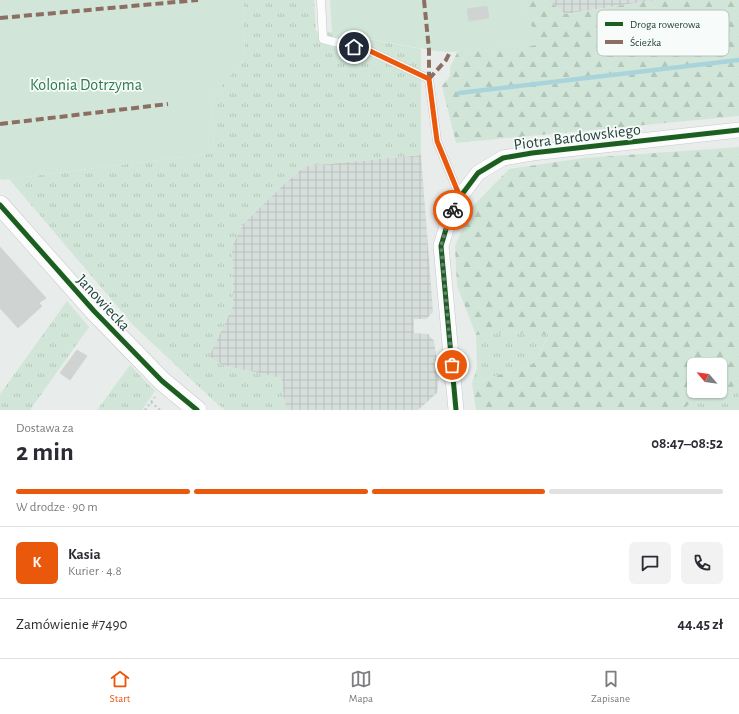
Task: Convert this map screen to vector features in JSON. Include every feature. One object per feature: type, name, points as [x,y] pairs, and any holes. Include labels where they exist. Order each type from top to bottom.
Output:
[{"type":"street","name":"Piotra Bardowskiego","points":[[456,410],[441,246],[449,218],[460,197],[478,173],[503,158],[532,153],[739,130]]},
{"type":"street","name":"Janowiecka","points":[[0,205],[97,314],[162,381],[197,410]]},
{"type":"lane","points":[[321,0],[323,39],[370,51],[429,79],[437,141],[460,197]]},
{"type":"path","points":[[145,410],[159,392]]},
{"type":"path","points":[[151,402],[160,410]]},
{"type":"shaded area","points":[[548,0],[657,0],[565,14]]},
{"type":"shaded area","points":[[421,155],[433,312],[426,319],[414,319],[414,333],[428,334],[434,341],[439,378],[437,393],[418,410],[286,410],[281,378],[221,365],[209,356],[233,306],[232,246],[243,224],[283,185],[305,166]]},
{"type":"green space","name":"Kolonia Dotrzyma","points":[[0,0],[243,0],[245,57],[212,98],[214,153],[1,180]]},
{"type":"green space","points":[[243,0],[314,0],[316,31],[332,32],[421,49],[421,155],[305,166],[243,224],[232,246],[233,306],[209,356],[222,365],[281,378],[286,410],[225,410],[215,402],[134,326],[9,179],[214,153],[212,98],[245,57]]},
{"type":"green space","points":[[330,0],[523,0],[538,45],[450,52],[435,51],[332,32]]},
{"type":"green space","points":[[523,0],[548,0],[565,14],[657,0],[739,0],[739,116],[456,143],[442,86],[450,76],[450,67],[458,51],[537,45]]},
{"type":"green space","points":[[739,147],[739,385],[727,388],[727,358],[687,358],[687,398],[695,398],[683,410],[476,410],[472,383],[533,364],[549,335],[509,332],[476,335],[457,286],[455,246],[472,207],[509,169],[584,158]]},
{"type":"green space","points":[[67,301],[89,327],[30,410],[0,410],[0,394]]},
{"type":"green space","points":[[509,332],[549,334],[533,364],[472,383],[477,368],[476,335]]},
{"type":"green space","points":[[130,365],[155,391],[142,410],[97,410]]},
{"type":"green space","points":[[739,385],[739,410],[683,410],[695,398],[727,398],[727,388]]},
{"type":"building","points":[[487,6],[489,18],[469,21],[467,9]]},
{"type":"building","points":[[0,247],[46,298],[39,303],[42,306],[18,328],[0,308]]},
{"type":"building","points":[[77,350],[87,356],[70,380],[60,373]]},
{"type":"waterway","points":[[459,93],[739,60]]},
{"type":"marked path","points":[[0,18],[198,0]]},
{"type":"marked path","points":[[424,0],[429,50],[429,79]]},
{"type":"marked path","points":[[429,79],[446,60],[450,52]]},
{"type":"marked path","points":[[0,124],[168,104]]},
{"type":"cycle path","points":[[456,410],[441,246],[449,219],[460,197],[478,173],[503,158],[532,153],[739,130]]},
{"type":"cycle path","points":[[0,205],[94,311],[162,381],[197,410]]},
{"type":"way so far","points":[[452,365],[441,246],[449,218],[453,210]]},
{"type":"route","points":[[354,47],[370,51],[429,79],[437,141],[460,197],[453,210]]}]
